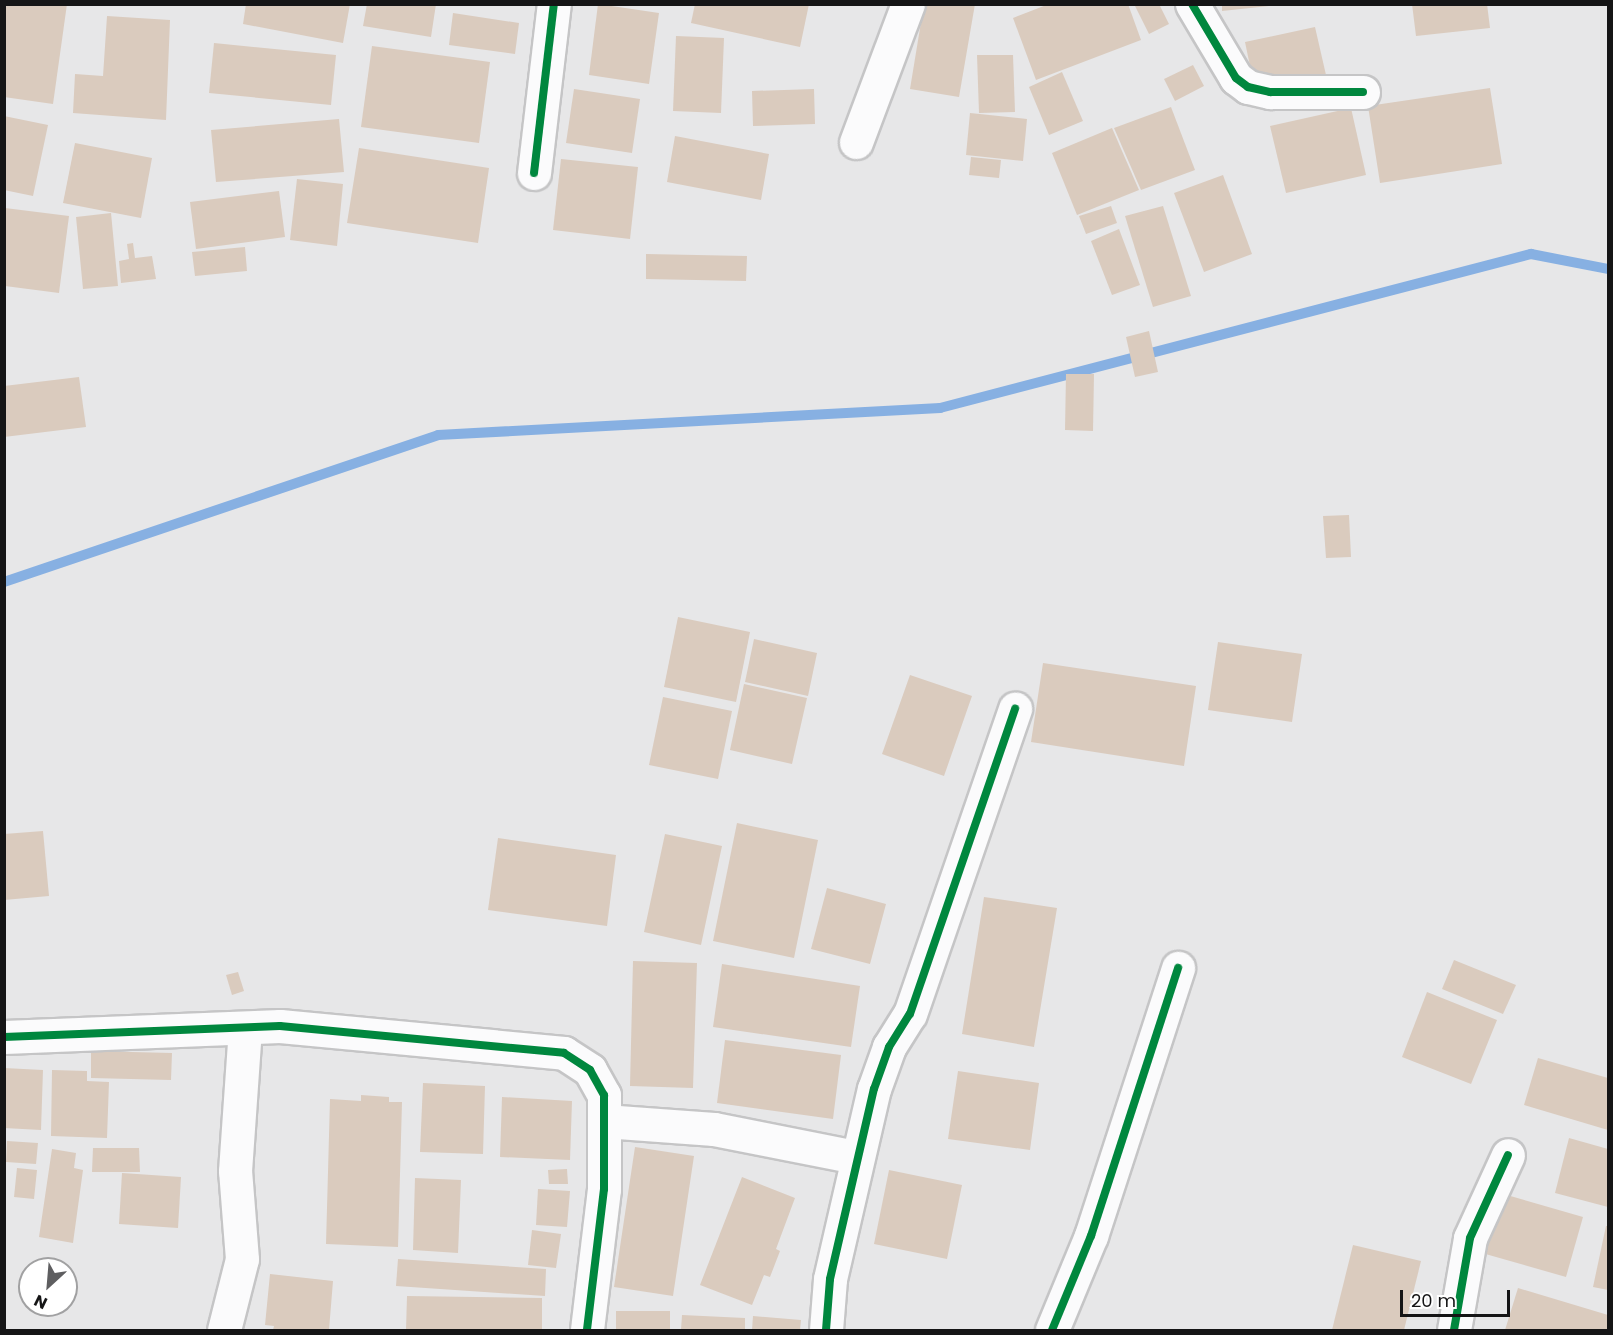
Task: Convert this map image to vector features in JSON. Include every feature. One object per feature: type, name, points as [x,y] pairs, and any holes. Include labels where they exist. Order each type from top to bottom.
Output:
[{"type":"street","points":[[534,173],[554,4]]},
{"type":"street","points":[[856,142],[908,4]]},
{"type":"street","points":[[1192,4],[1236,78],[1248,87],[1270,92],[1363,92]]},
{"type":"street","points":[[826,1330],[830,1278],[856,1157],[874,1089],[889,1047],[910,1014],[1016,709]]},
{"type":"street","points":[[1052,1330],[1091,1236],[1178,968]]},
{"type":"street","points":[[4,1037],[280,1026],[564,1053],[590,1070],[604,1095],[604,1188],[588,1330]]},
{"type":"street","points":[[224,1330],[242,1259],[235,1171],[245,1029]]},
{"type":"street","points":[[604,1121],[714,1130],[856,1157]]},
{"type":"street","points":[[1454,1330],[1470,1238],[1508,1155]]},
{"type":"building","points":[[4,4],[67,4],[53,104],[4,97]]},
{"type":"building","points":[[246,4],[350,4],[343,43],[243,24]]},
{"type":"building","points":[[367,4],[436,4],[431,37],[363,26]]},
{"type":"building","points":[[598,4],[659,13],[649,84],[589,75]]},
{"type":"building","points":[[695,4],[809,4],[800,47],[691,23]]},
{"type":"building","points":[[924,4],[975,4],[959,97],[910,89]]},
{"type":"building","points":[[1049,4],[1128,4],[1141,40],[1036,80],[1013,18]]},
{"type":"building","points":[[1134,4],[1159,4],[1169,24],[1149,34]]},
{"type":"building","points":[[1412,4],[1487,4],[1490,28],[1416,36]]},
{"type":"building","points":[[1222,5],[1269,5],[1269,6],[1222,11]]},
{"type":"building","points":[[453,13],[519,23],[515,54],[449,45]]},
{"type":"building","points":[[107,16],[170,20],[166,120],[73,113],[75,74],[103,76]]},
{"type":"building","points":[[1315,27],[1326,75],[1255,90],[1245,42]]},
{"type":"building","points":[[676,36],[724,38],[721,113],[673,111]]},
{"type":"building","points":[[214,43],[336,55],[331,105],[209,93]]},
{"type":"building","points":[[372,46],[490,62],[479,143],[361,127]]},
{"type":"building","points":[[977,55],[1013,55],[1015,112],[979,113]]},
{"type":"building","points":[[1193,65],[1204,86],[1175,101],[1164,79]]},
{"type":"building","points":[[1062,72],[1083,121],[1049,135],[1029,87]]},
{"type":"building","points":[[1490,88],[1502,164],[1380,183],[1368,106]]},
{"type":"building","points":[[574,89],[640,99],[632,153],[566,143]]},
{"type":"building","points":[[814,89],[815,124],[753,126],[752,91]]},
{"type":"building","points":[[1171,107],[1195,170],[1141,190],[1114,128]]},
{"type":"building","points":[[1351,108],[1366,175],[1286,193],[1270,126]]},
{"type":"building","points":[[970,113],[1027,119],[1023,161],[966,155]]},
{"type":"building","points":[[4,116],[48,125],[33,196],[4,190]]},
{"type":"building","points":[[339,119],[344,172],[216,182],[211,130]]},
{"type":"building","points":[[1112,128],[1139,190],[1077,215],[1052,153]]},
{"type":"building","points":[[675,136],[769,154],[761,200],[667,182]]},
{"type":"building","points":[[75,143],[152,158],[141,218],[63,203]]},
{"type":"building","points":[[359,148],[489,168],[478,243],[347,223]]},
{"type":"building","points":[[971,157],[1001,160],[999,178],[969,175]]},
{"type":"building","points":[[561,159],[638,167],[630,239],[553,230]]},
{"type":"building","points":[[1223,175],[1252,254],[1204,272],[1174,193]]},
{"type":"building","points":[[297,179],[343,184],[337,246],[290,240]]},
{"type":"building","points":[[279,191],[285,237],[196,249],[190,202]]},
{"type":"building","points":[[1111,206],[1117,223],[1086,234],[1079,216]]},
{"type":"building","points":[[1163,206],[1191,296],[1153,307],[1125,216]]},
{"type":"building","points":[[5,208],[69,216],[59,293],[5,286]]},
{"type":"building","points":[[111,213],[118,286],[83,289],[76,217]]},
{"type":"building","points":[[1119,229],[1140,285],[1112,295],[1091,241]]},
{"type":"building","points":[[133,243],[135,258],[152,256],[156,279],[121,283],[119,261],[129,259],[127,244]]},
{"type":"building","points":[[245,247],[247,271],[195,276],[192,252]]},
{"type":"building","points":[[646,254],[747,256],[746,281],[646,279]]},
{"type":"building","points":[[1149,331],[1158,372],[1135,377],[1126,337]]},
{"type":"building","points":[[1066,374],[1094,374],[1093,431],[1065,430]]},
{"type":"building","points":[[79,377],[86,427],[4,437],[4,386]]},
{"type":"building","points":[[1349,515],[1351,557],[1326,558],[1323,516]]},
{"type":"building","points":[[678,617],[750,632],[736,702],[664,687]]},
{"type":"building","points":[[754,639],[817,653],[808,696],[745,682]]},
{"type":"building","points":[[1218,642],[1302,654],[1292,722],[1208,710]]},
{"type":"building","points":[[1043,663],[1196,686],[1184,766],[1031,742]]},
{"type":"building","points":[[910,675],[972,696],[944,776],[882,754]]},
{"type":"building","points":[[744,684],[807,698],[792,764],[730,750]]},
{"type":"building","points":[[663,697],[732,711],[718,779],[649,765]]},
{"type":"building","points":[[737,823],[818,840],[794,958],[713,941]]},
{"type":"building","points":[[43,831],[49,896],[4,900],[4,834]]},
{"type":"building","points":[[665,834],[722,846],[701,945],[644,932]]},
{"type":"building","points":[[498,838],[616,855],[607,926],[488,910]]},
{"type":"building","points":[[827,888],[886,904],[870,964],[811,949]]},
{"type":"building","points":[[984,897],[1057,908],[1034,1047],[962,1034]]},
{"type":"building","points":[[1454,960],[1516,985],[1503,1014],[1442,989]]},
{"type":"building","points":[[633,961],[697,963],[693,1088],[630,1086]]},
{"type":"building","points":[[722,964],[860,986],[851,1047],[713,1027]]},
{"type":"building","points":[[238,972],[244,991],[232,995],[226,975]]},
{"type":"building","points":[[1427,992],[1497,1020],[1471,1084],[1402,1057]]},
{"type":"building","points":[[725,1040],[841,1055],[833,1119],[717,1103]]},
{"type":"building","points":[[91,1051],[172,1053],[171,1080],[91,1078]]},
{"type":"building","points":[[1538,1058],[1608,1078],[1608,1130],[1524,1105]]},
{"type":"building","points":[[4,1068],[43,1070],[41,1130],[4,1128]]},
{"type":"building","points":[[52,1070],[87,1071],[87,1081],[109,1082],[107,1138],[51,1136]]},
{"type":"building","points":[[958,1071],[1039,1083],[1030,1150],[948,1139]]},
{"type":"building","points":[[423,1083],[485,1086],[483,1154],[420,1152]]},
{"type":"building","points":[[361,1095],[389,1097],[389,1102],[402,1102],[398,1247],[326,1244],[330,1099],[361,1101]]},
{"type":"building","points":[[502,1097],[572,1101],[570,1160],[500,1157]]},
{"type":"building","points":[[1569,1138],[1608,1149],[1608,1207],[1555,1193]]},
{"type":"building","points":[[7,1141],[38,1143],[36,1164],[6,1162]]},
{"type":"building","points":[[635,1147],[694,1156],[673,1296],[614,1287]]},
{"type":"building","points":[[93,1148],[139,1148],[140,1172],[92,1172]]},
{"type":"building","points":[[52,1149],[76,1153],[74,1168],[83,1170],[73,1243],[39,1237]]},
{"type":"building","points":[[17,1168],[37,1170],[34,1199],[14,1197]]},
{"type":"building","points":[[567,1169],[568,1184],[549,1184],[548,1170]]},
{"type":"building","points":[[889,1170],[962,1185],[947,1259],[874,1244]]},
{"type":"building","points":[[122,1173],[181,1177],[178,1228],[119,1224]]},
{"type":"building","points":[[742,1177],[795,1198],[776,1249],[780,1251],[770,1277],[764,1275],[752,1305],[700,1285]]},
{"type":"building","points":[[415,1178],[461,1180],[458,1253],[413,1250]]},
{"type":"building","points":[[538,1189],[570,1191],[567,1227],[536,1225]]},
{"type":"building","points":[[1500,1193],[1583,1217],[1566,1277],[1482,1253]]},
{"type":"building","points":[[1606,1226],[1608,1226],[1608,1290],[1593,1287]]},
{"type":"building","points":[[532,1230],[561,1234],[556,1268],[528,1265]]},
{"type":"building","points":[[1353,1245],[1421,1261],[1404,1330],[1332,1330]]},
{"type":"building","points":[[398,1259],[546,1269],[545,1296],[396,1286]]},
{"type":"building","points":[[270,1274],[333,1281],[329,1330],[273,1330],[274,1326],[265,1325]]},
{"type":"building","points":[[1518,1288],[1608,1315],[1608,1330],[1505,1330]]},
{"type":"building","points":[[407,1296],[542,1298],[542,1330],[406,1330]]},
{"type":"building","points":[[616,1311],[670,1311],[670,1330],[616,1330]]},
{"type":"building","points":[[682,1315],[745,1318],[745,1330],[681,1330]]},
{"type":"building","points":[[753,1316],[801,1320],[800,1330],[752,1330]]},
{"type":"waterway","points":[[4,582],[438,435],[940,408],[1531,254],[1608,269]]},
{"type":"cycle path","points":[[534,173],[554,4]]},
{"type":"cycle path","points":[[1192,4],[1236,78],[1248,87],[1270,92],[1363,92]]},
{"type":"cycle path","points":[[826,1330],[830,1279],[874,1089],[889,1047],[910,1014],[1015,709]]},
{"type":"cycle path","points":[[1052,1330],[1091,1236],[1178,968]]},
{"type":"cycle path","points":[[4,1037],[280,1026],[564,1053],[590,1070],[604,1095],[604,1189],[587,1330]]},
{"type":"cycle path","points":[[1454,1330],[1470,1238],[1508,1155]]}]
